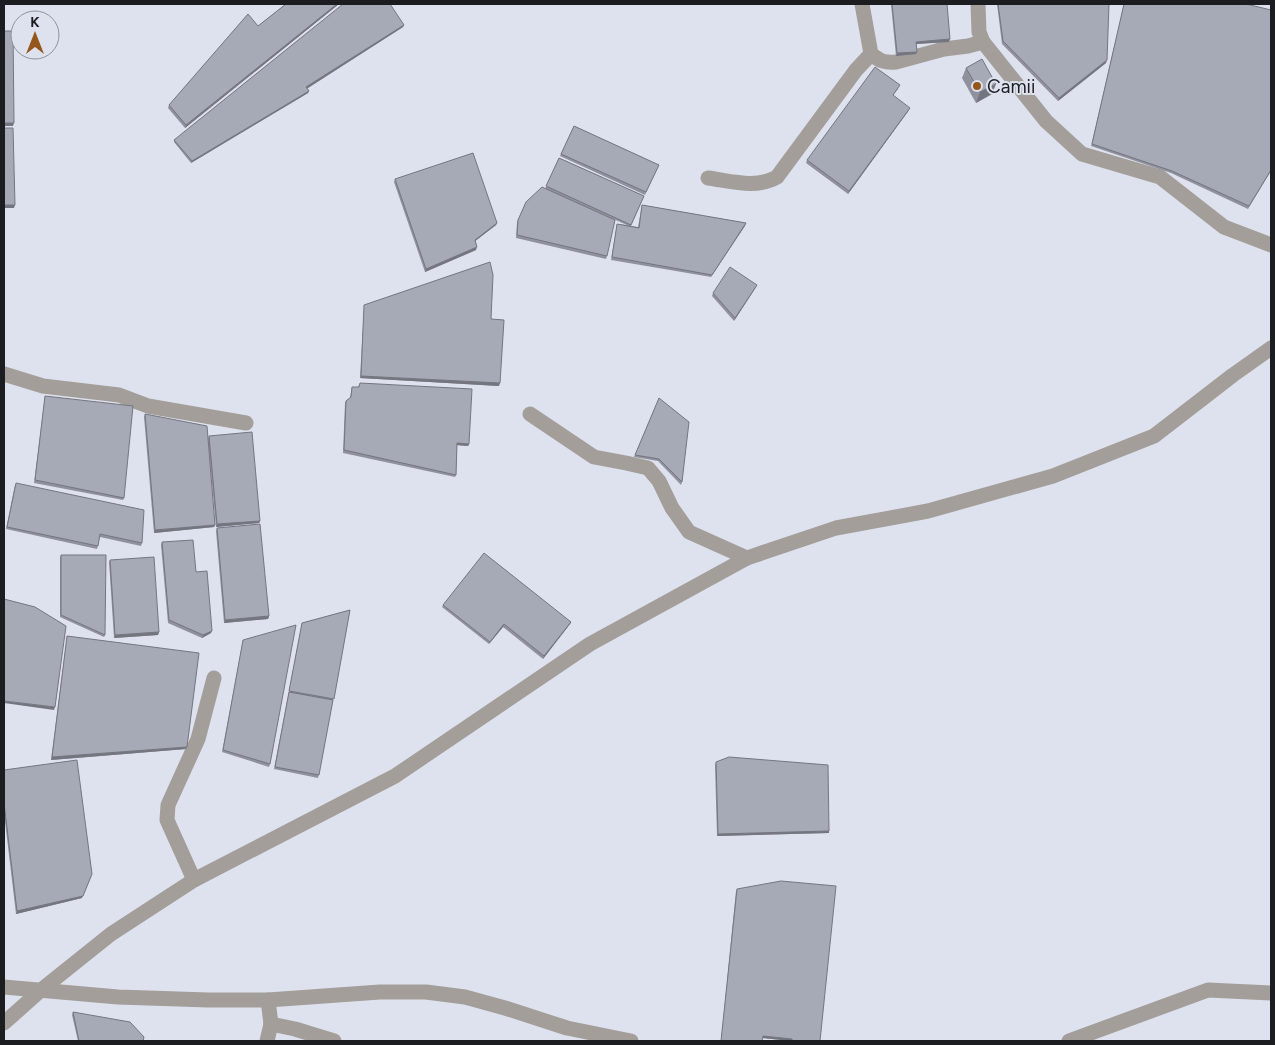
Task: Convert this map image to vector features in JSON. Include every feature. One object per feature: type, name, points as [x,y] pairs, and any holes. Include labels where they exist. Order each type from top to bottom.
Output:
[{"type":"street","points":[[862,4],[871,54],[880,61],[890,62],[983,42]]},
{"type":"street","points":[[978,4],[979,32],[983,42],[1046,121],[1082,154],[1160,177],[1224,227],[1271,245]]},
{"type":"street","points":[[708,178],[753,184],[767,182],[777,177],[856,70],[871,54]]},
{"type":"street","points":[[4,1024],[41,990],[111,934],[194,880],[395,776],[590,644],[747,558],[836,528],[928,511],[1053,476],[1136,444],[1154,436],[1271,348]]},
{"type":"street","points":[[4,374],[43,386],[118,395],[148,406],[246,423]]},
{"type":"street","points":[[530,414],[594,457],[648,468],[659,481],[672,508],[689,532],[747,558]]},
{"type":"street","points":[[194,880],[168,820],[168,805],[198,739],[214,678]]},
{"type":"street","points":[[4,987],[128,998],[208,1000],[268,1000],[380,992],[426,992],[447,994],[484,1002],[567,1028],[631,1041]]},
{"type":"street","points":[[1069,1041],[1208,990],[1271,994]]},
{"type":"street","points":[[267,1041],[270,1024],[268,1000]]},
{"type":"street","points":[[270,1024],[295,1029],[334,1041]]},
{"type":"building","points":[[286,4],[337,4],[186,125],[169,105],[248,14],[258,26]]},
{"type":"building","points":[[343,4],[390,4],[404,25],[306,87],[309,91],[192,161],[174,140]]},
{"type":"building","points":[[892,4],[947,4],[950,39],[916,42],[917,52],[897,53]]},
{"type":"building","points":[[998,4],[1109,4],[1107,60],[1059,98],[1003,41]]},
{"type":"building","points":[[1124,4],[1246,4],[1271,10],[1271,170],[1249,206],[1172,171],[1092,144]]},
{"type":"building","points":[[4,31],[10,31],[10,60],[13,60],[14,123],[4,123]]},
{"type":"building","points":[[982,59],[996,84],[980,92],[966,68]]},
{"type":"building","points":[[875,67],[900,85],[893,95],[910,108],[849,191],[807,160]]},
{"type":"building","points":[[574,126],[659,165],[646,192],[561,154]]},
{"type":"building","points":[[4,128],[13,128],[15,205],[4,205]]},
{"type":"building","points":[[473,153],[497,223],[475,240],[477,247],[426,269],[395,179]]},
{"type":"building","points":[[559,158],[644,196],[631,225],[546,186]]},
{"type":"building","points":[[542,187],[615,220],[607,256],[517,235],[518,220],[526,202]]},
{"type":"building","points":[[642,205],[746,223],[712,275],[612,257],[617,224],[639,228]]},
{"type":"building","points":[[490,262],[493,275],[491,319],[504,320],[500,383],[361,376],[364,305]]},
{"type":"building","points":[[730,267],[757,285],[735,318],[713,293]]},
{"type":"building","points":[[360,383],[472,389],[469,444],[457,443],[456,475],[344,450],[346,401],[351,397],[352,387],[359,387]]},
{"type":"building","points":[[45,396],[133,406],[124,498],[35,480]]},
{"type":"building","points":[[659,398],[689,422],[682,482],[659,459],[635,455]]},
{"type":"building","points":[[145,414],[207,426],[215,525],[155,530]]},
{"type":"building","points":[[252,432],[260,521],[217,524],[209,436]]},
{"type":"building","points":[[16,483],[144,510],[142,543],[100,534],[98,546],[7,527]]},
{"type":"building","points":[[260,524],[269,616],[225,620],[217,528]]},
{"type":"building","points":[[193,540],[196,572],[207,571],[212,631],[203,635],[169,620],[162,542]]},
{"type":"building","points":[[484,553],[571,622],[544,656],[504,624],[490,642],[443,605]]},
{"type":"building","points":[[61,555],[106,555],[105,635],[61,615]]},
{"type":"building","points":[[154,557],[159,632],[115,635],[110,560]]},
{"type":"building","points":[[4,599],[35,607],[66,626],[55,707],[4,701]]},
{"type":"building","points":[[350,610],[334,699],[289,691],[302,623]]},
{"type":"building","points":[[296,625],[270,764],[223,750],[243,640]]},
{"type":"building","points":[[67,636],[199,653],[187,747],[52,757]]},
{"type":"building","points":[[289,692],[333,700],[319,775],[275,767]]},
{"type":"building","points":[[729,757],[828,765],[829,831],[718,834],[716,762]]},
{"type":"building","points":[[77,760],[92,874],[83,896],[17,911],[4,803],[4,770]]},
{"type":"building","points":[[781,881],[836,886],[820,1041],[792,1041],[792,1039],[763,1036],[762,1041],[721,1041],[737,889]]},
{"type":"building","points":[[73,1012],[130,1022],[144,1037],[143,1041],[79,1041]]},
{"type":"place","name":"Camii","points":[[977,86]]}]
